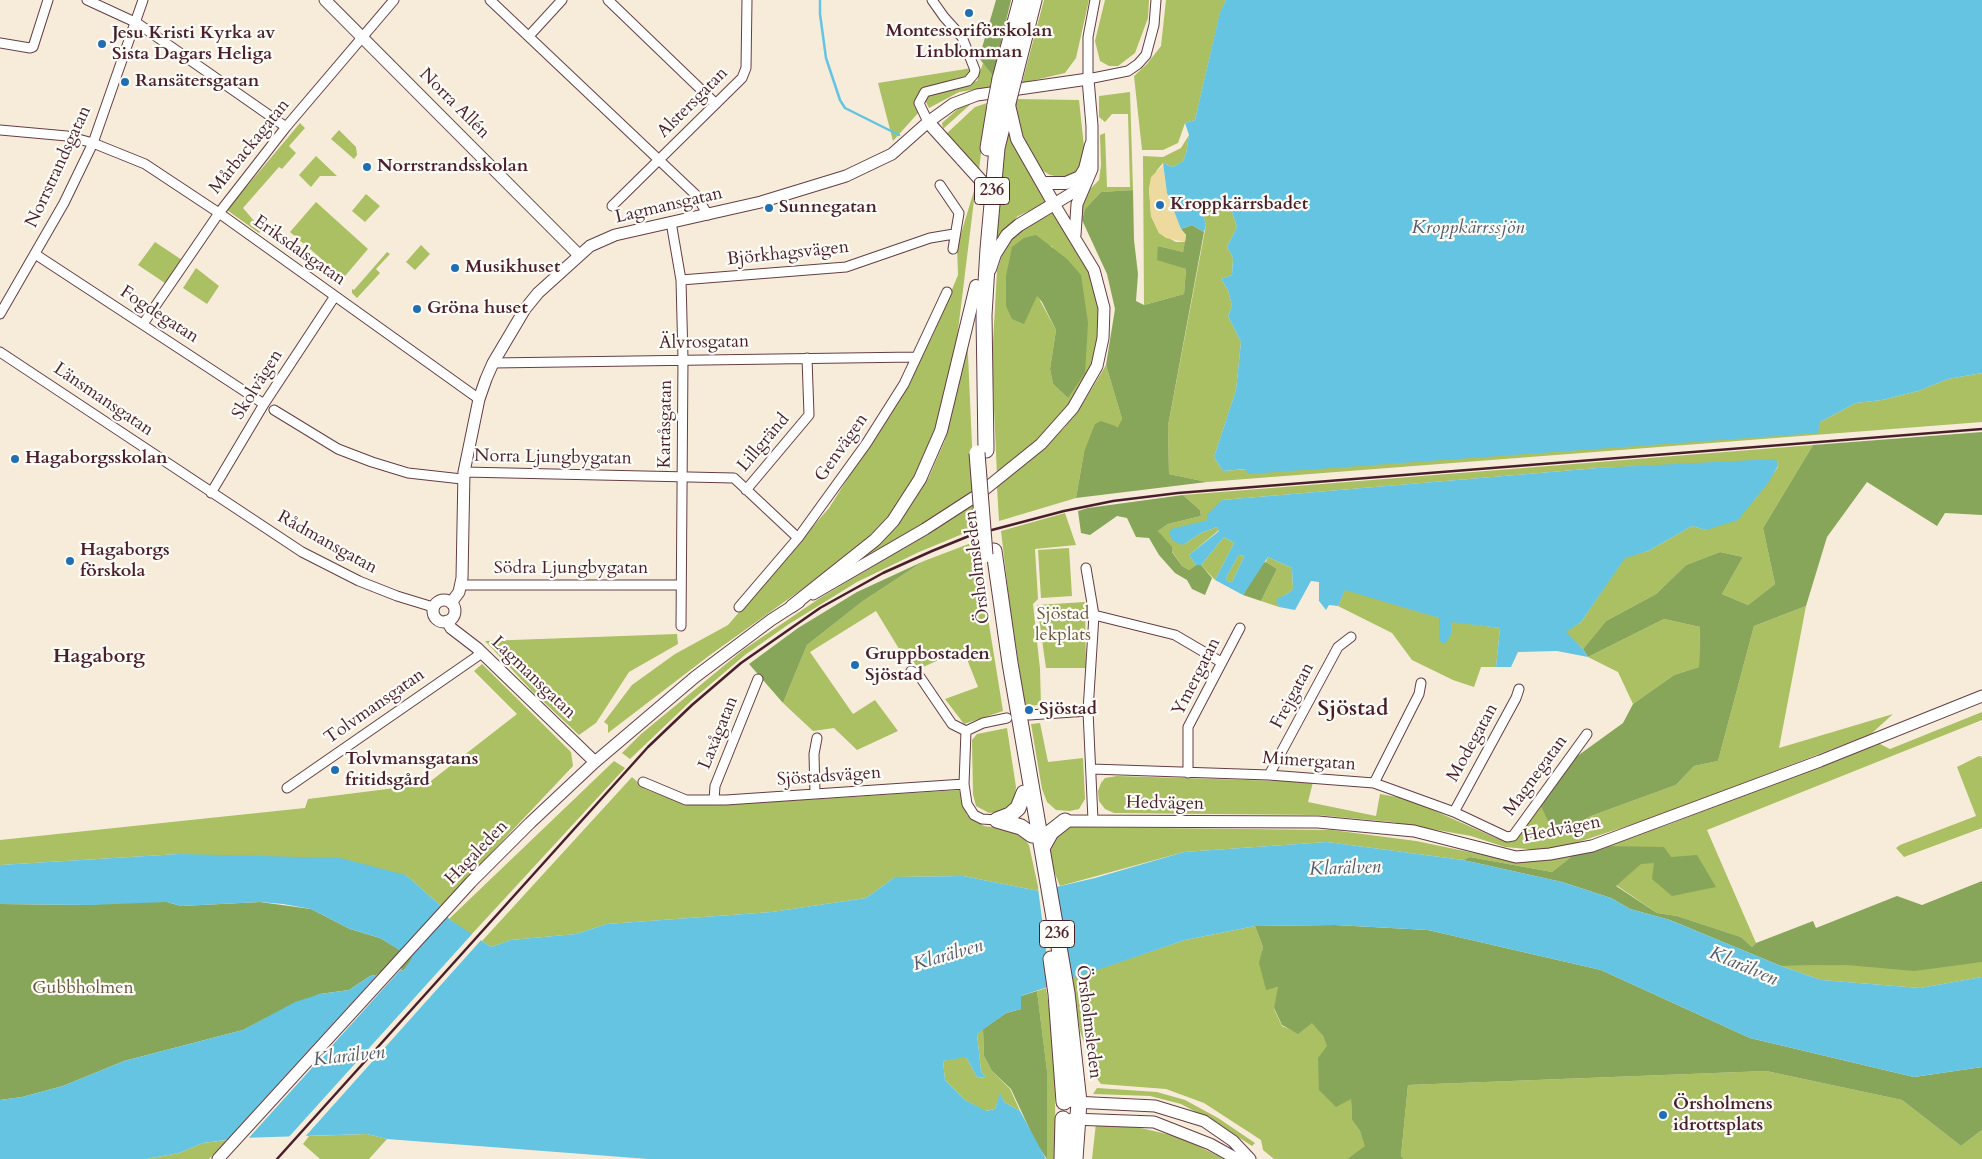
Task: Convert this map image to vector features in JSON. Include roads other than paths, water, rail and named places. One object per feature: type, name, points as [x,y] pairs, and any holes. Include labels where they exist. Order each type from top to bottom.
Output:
[{"type":"main road","name":"Örsholmsleden","points":[[981,283],[984,184],[1007,79],[1021,0]]},
{"type":"main road","name":"Örsholmsleden","points":[[1007,79],[1034,0]]},
{"type":"main road","points":[[792,606],[875,540],[893,521],[920,479],[942,431],[981,283],[995,254],[1007,235],[1019,225],[1054,204],[1017,139],[1001,104]]},
{"type":"main road","name":"Örsholmsleden","points":[[1001,104],[974,359],[990,553],[992,606],[1029,798],[1042,848],[1043,875],[1079,1102],[1078,1118],[1066,1156]]},
{"type":"main road","points":[[928,122],[984,184]]},
{"type":"main road","points":[[1042,183],[1066,184],[1080,177],[1085,169],[1091,145]]},
{"type":"main road","points":[[997,820],[1010,815],[1029,798],[1054,819],[1066,821]]},
{"type":"main road","name":"Örsholmsleden","points":[[1029,798],[1032,835],[1043,875]]},
{"type":"main road","points":[[997,820],[1021,827],[1032,835]]},
{"type":"main road","points":[[1042,848],[1051,832],[1066,821]]},
{"type":"main road","name":"Örsholmsleden","points":[[1061,993],[1063,1119],[1066,1156]]},
{"type":"street","points":[[0,43],[33,47],[48,0]]},
{"type":"street","points":[[86,0],[137,23],[286,127]]},
{"type":"street","name":"Norrstrandsgatan","points":[[0,314],[64,202],[93,143],[137,23],[143,0]]},
{"type":"street","name":"Norra Allén","points":[[325,0],[578,254]]},
{"type":"street","name":"Mårbackagatan","points":[[143,324],[219,213],[286,127],[394,0]]},
{"type":"street","points":[[490,0],[588,94],[660,159],[696,195],[708,215]]},
{"type":"street","points":[[529,36],[562,0]]},
{"type":"street","points":[[608,0],[716,104]]},
{"type":"street","name":"Alstersgatan","points":[[612,206],[742,78],[746,68],[747,0]]},
{"type":"street","points":[[928,122],[920,104],[925,92],[968,81],[975,70],[962,37],[932,0]]},
{"type":"street","points":[[1074,235],[1075,212],[1082,187],[1092,169],[1088,37],[1095,0]]},
{"type":"street","name":"Lagmansgatan","points":[[447,622],[454,613],[451,603],[461,585],[463,476],[479,399],[493,363],[524,309],[578,254],[603,239],[708,215],[797,191],[868,166],[892,154],[928,122],[953,104],[978,95],[1128,72],[1146,55],[1154,25],[1156,0]]},
{"type":"street","name":"Eriksdalsgatan","points":[[0,130],[67,136],[93,143],[145,164],[219,213],[479,399]]},
{"type":"street","points":[[940,184],[959,213],[953,249]]},
{"type":"street","points":[[1054,204],[1082,187]]},
{"type":"street","name":"Hagaleden","points":[[218,1159],[471,882],[595,762],[695,677],[792,606],[925,529],[979,494],[1041,444],[1073,408],[1097,366],[1104,322],[1104,308],[1099,284],[1074,235],[1054,204]]},
{"type":"street","name":"Kartåsgatan","points":[[671,222],[681,280],[683,359],[680,626]]},
{"type":"street","name":"Björkhagsvägen","points":[[681,280],[846,267],[930,238],[954,234]]},
{"type":"street","name":"Fogdegatan","points":[[35,254],[264,404]]},
{"type":"street","name":"Genvägen","points":[[739,607],[798,538],[866,444],[904,384],[947,292]]},
{"type":"street","name":"Skolvägen","points":[[212,493],[264,404],[335,296]]},
{"type":"street","name":"Länsmansgatan","points":[[0,352],[90,410],[212,493]]},
{"type":"street","name":"Älvrosgatan","points":[[493,363],[916,357]]},
{"type":"street","name":"Lillgränd","points":[[746,490],[808,415],[807,358]]},
{"type":"street","points":[[274,410],[338,449],[372,462],[408,473],[463,476]]},
{"type":"street","name":"Norra Ljungbygatan","points":[[463,476],[734,478],[798,538]]},
{"type":"street","name":"Rådmansgatan","points":[[212,493],[302,552],[359,581],[433,607]]},
{"type":"street","points":[[1086,568],[1094,615],[1088,711],[1093,820]]},
{"type":"street","name":"Södra Ljungbygatan","points":[[461,585],[681,585]]},
{"type":"street","points":[[433,607],[441,601],[451,603]]},
{"type":"street","name":"Lagmansgatan","points":[[433,607],[433,614],[436,619],[447,622],[451,628],[482,653],[595,762]]},
{"type":"street","points":[[1094,615],[1175,636],[1221,662]]},
{"type":"street","name":"Ymergatan","points":[[1188,773],[1188,727],[1240,628]]},
{"type":"street","name":"Frejgatan","points":[[1268,775],[1338,647],[1351,637]]},
{"type":"street","name":"Tolvmansgatan","points":[[287,788],[482,653]]},
{"type":"street","points":[[911,671],[918,674],[952,724],[966,731]]},
{"type":"street","name":"Laxågatan","points":[[714,800],[715,786],[758,679]]},
{"type":"street","points":[[1374,782],[1419,694],[1421,683]]},
{"type":"street","name":"Modegatan","points":[[1454,812],[1516,698],[1519,689]]},
{"type":"street","name":"Hedvägen","points":[[1066,821],[1318,822],[1414,831],[1516,857],[1550,854],[1601,842],[1820,761],[1982,696]]},
{"type":"street","points":[[1029,715],[1088,711]]},
{"type":"street","points":[[966,731],[983,723],[1007,718]]},
{"type":"street","points":[[966,731],[964,784],[967,804],[974,815],[982,819],[997,820]]},
{"type":"street","name":"Magnegatan","points":[[1513,836],[1587,734]]},
{"type":"street","points":[[815,794],[814,754],[817,738]]},
{"type":"street","name":"Mimergatan","points":[[1092,769],[1268,775],[1374,782],[1454,812],[1507,837],[1513,836]]},
{"type":"street","name":"Sjöstadsvägen","points":[[643,782],[686,800],[714,800],[964,784]]},
{"type":"street","points":[[1064,1102],[1155,1106],[1204,1121],[1233,1141],[1250,1159]]},
{"type":"street","points":[[1063,1119],[1154,1122],[1210,1144],[1237,1159]]},
{"type":"water","name":"Kroppkärrssjön","points":[[1226,0],[1982,0],[1982,373],[1948,379],[1918,391],[1882,400],[1856,403],[1820,422],[1818,433],[1248,474],[1245,469],[1223,471],[1214,457],[1236,390],[1241,342],[1228,316],[1232,306],[1228,290],[1221,279],[1232,275],[1233,258],[1227,247],[1237,227],[1230,206],[1220,202],[1205,204],[1202,211],[1206,225],[1204,232],[1192,225],[1181,229],[1167,193],[1163,163],[1173,167],[1183,161],[1186,154],[1189,135],[1185,123],[1195,120],[1220,12]]},
{"type":"water","points":[[1774,459],[1777,461],[1778,466],[1768,483],[1738,520],[1706,530],[1692,526],[1648,551],[1625,558],[1581,622],[1566,632],[1583,649],[1588,657],[1557,651],[1518,652],[1511,667],[1496,667],[1500,628],[1451,622],[1451,635],[1445,644],[1439,641],[1439,618],[1345,590],[1338,606],[1329,605],[1326,610],[1319,601],[1319,582],[1311,581],[1295,610],[1279,607],[1276,599],[1293,589],[1292,568],[1268,557],[1243,595],[1215,580],[1234,543],[1224,537],[1201,565],[1196,565],[1189,555],[1219,531],[1217,527],[1201,533],[1183,545],[1173,541],[1169,533],[1171,529],[1208,520],[1207,515],[1222,500],[1598,468]],"holes":[[[1243,555],[1244,557],[1232,582],[1227,581],[1226,578],[1238,556]]]},
{"type":"water","name":"Klarälven","points":[[1327,842],[1463,860],[1562,882],[1611,898],[1630,909],[1670,920],[1781,966],[1821,980],[1920,988],[1982,977],[1982,1067],[1914,1077],[1750,1038],[1601,970],[1428,930],[1335,925],[1255,926],[1185,940],[1021,996],[1021,1009],[1006,1013],[977,1034],[981,1071],[986,1078],[977,1077],[966,1057],[943,1061],[945,1080],[965,1100],[986,1111],[995,1109],[1000,1093],[1004,1102],[1020,1111],[1046,1159],[648,1159],[387,1139],[367,1134],[240,1138],[203,1143],[179,1153],[146,1159],[0,1159],[0,1100],[22,1097],[63,1086],[124,1061],[243,1030],[295,1002],[320,994],[349,990],[370,976],[404,970],[412,958],[380,938],[350,929],[311,909],[283,904],[260,902],[181,906],[167,902],[90,905],[0,904],[0,865],[179,854],[340,858],[406,875],[441,906],[449,919],[491,947],[511,940],[576,934],[607,924],[772,912],[866,898],[895,877],[963,876],[1039,891],[1095,878],[1184,852]]},
{"type":"waterway","points":[[820,0],[826,58],[840,100],[845,108],[899,135]]},
{"type":"railway","points":[[277,1159],[648,747],[692,705],[741,663],[820,608],[883,573],[932,551],[969,536],[1064,511],[1113,501],[1178,493],[1982,429]]},
{"type":"place","name":"Montessoriförskolan Linblomman","points":[[969,13]]},
{"type":"place","name":"Jesu Kristi Kyrka av Sista Dagars Heliga","points":[[102,44]]},
{"type":"place","name":"Ransätersgatan","points":[[125,82]]},
{"type":"place","name":"Norrstrandsskolan","points":[[367,167]]},
{"type":"place","name":"Kroppkärrsbadet","points":[[1160,205]]},
{"type":"place","name":"Sunnegatan","points":[[769,208]]},
{"type":"place","name":"Musikhuset","points":[[455,268]]},
{"type":"place","name":"Gröna huset","points":[[417,309]]},
{"type":"place","name":"Hagaborgsskolan","points":[[15,459]]},
{"type":"place","name":"Hagaborgs förskola","points":[[70,561]]},
{"type":"place","name":"Gruppbostaden Sjöstad","points":[[855,665]]},
{"type":"place","name":"Sjöstad","points":[[1029,710]]},
{"type":"place","name":"Tolvmansgatans fritidsgård","points":[[335,770]]},
{"type":"place","name":"Örsholmens idrottsplats","points":[[1663,1115]]},
{"type":"district","name":"Hagaborg","points":[[99,657]]},
{"type":"district","name":"Sjöstad","points":[[1353,710]]},
{"type":"park label","name":"Sjöstad lekplats","points":[[1063,625]]},
{"type":"park label","name":"Gubbholmen","points":[[83,989]]}]
